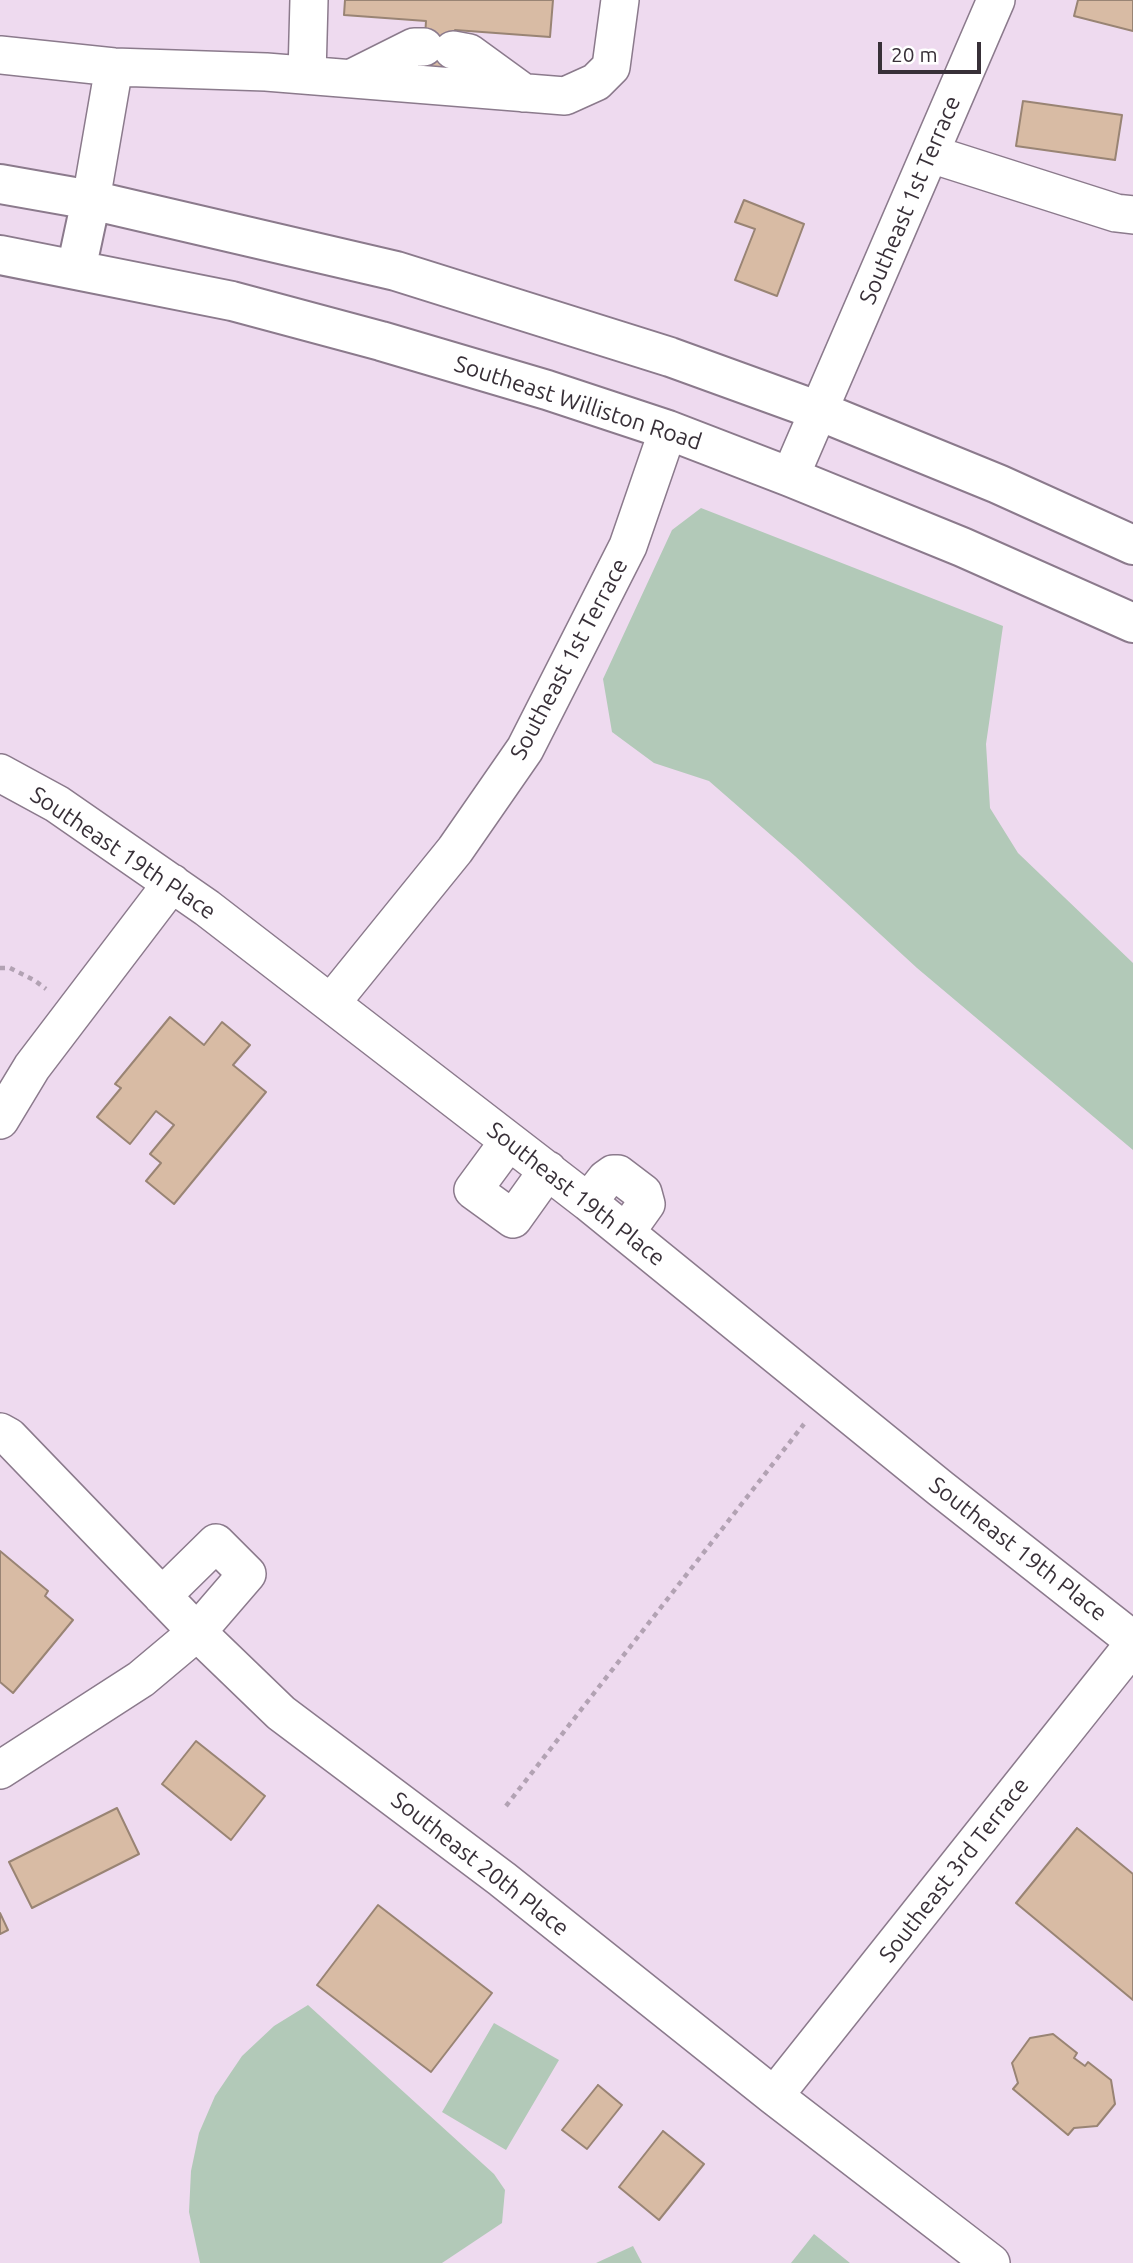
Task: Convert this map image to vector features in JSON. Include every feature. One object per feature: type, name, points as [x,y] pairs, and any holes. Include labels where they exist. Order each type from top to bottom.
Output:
[{"type":"highway","points":[[0,184],[91,200],[396,271],[670,357],[819,411],[998,484],[1133,545]]},
{"type":"highway","points":[[76,270],[91,200]]},
{"type":"highway","name":"Southeast Williston Road","points":[[0,255],[232,301],[547,390],[668,430],[790,477],[962,547],[1133,623]]},
{"type":"street","points":[[307,75],[309,0]]},
{"type":"street","points":[[0,55],[114,67],[307,75],[565,96],[596,82],[611,67],[620,0]]},
{"type":"street","name":"Southeast 1st Terrace","points":[[790,477],[996,0]]},
{"type":"street","points":[[351,79],[414,47],[439,49],[469,53],[525,93]]},
{"type":"street","points":[[91,200],[114,67]]},
{"type":"street","points":[[931,154],[1116,213],[1133,215]]},
{"type":"street","name":"Southeast 1st Terrace","points":[[331,1003],[455,850],[525,749],[628,547],[668,430]]},
{"type":"street","name":"Southeast 19th Place","points":[[0,773],[57,804],[172,884],[331,1003],[626,1232],[1133,1642]]},
{"type":"street","points":[[0,1120],[32,1066],[172,884]]},
{"type":"street","points":[[509,1141],[473,1189],[513,1219],[548,1170]]},
{"type":"street","name":"Southeast 20th Place","points":[[0,1432],[9,1437],[162,1597],[281,1713],[502,1879],[991,2263]]},
{"type":"street","points":[[0,1770],[141,1679],[197,1632],[247,1574],[216,1543],[162,1597]]},
{"type":"street","name":"Southeast 3rd Terrace","points":[[775,2096],[1133,1642]]},
{"type":"path","points":[[0,968],[10,968],[34,980]]},
{"type":"path","points":[[506,1806],[804,1424]]},
{"type":"green space","points":[[701,508],[1003,626],[986,744],[990,808],[1018,853],[1133,963],[1133,1150],[917,968],[709,781],[654,763],[612,732],[603,679],[672,530]]},
{"type":"green space","points":[[308,2005],[494,2174],[505,2190],[502,2223],[442,2263],[200,2263],[189,2212],[191,2171],[199,2133],[215,2096],[242,2056],[274,2026]]},
{"type":"green space","points":[[494,2023],[559,2060],[506,2150],[442,2112]]},
{"type":"green space","points":[[814,2234],[850,2263],[791,2263]]},
{"type":"green space","points":[[633,2246],[642,2263],[596,2263]]},
{"type":"building","points":[[345,0],[553,0],[550,37],[455,30],[451,72],[423,70],[426,21],[344,15]]},
{"type":"building","points":[[1078,0],[1133,0],[1133,31],[1074,16]]},
{"type":"building","points":[[1023,101],[1122,115],[1115,160],[1016,146]]},
{"type":"building","points":[[744,200],[804,224],[777,296],[735,280],[755,229],[735,222]]},
{"type":"building","points":[[170,1017],[204,1045],[222,1022],[250,1045],[233,1065],[266,1092],[174,1204],[146,1181],[161,1163],[150,1154],[174,1125],[156,1111],[130,1144],[97,1117],[121,1088],[115,1084]]},
{"type":"building","points":[[0,1551],[48,1591],[45,1596],[73,1620],[13,1693],[0,1682]]},
{"type":"building","points":[[196,1741],[265,1796],[231,1840],[162,1784]]},
{"type":"building","points":[[117,1808],[139,1854],[32,1908],[9,1862]]},
{"type":"building","points":[[1077,1828],[1133,1874],[1133,2000],[1016,1903]]},
{"type":"building","points":[[378,1905],[492,1993],[431,2072],[317,1985]]},
{"type":"building","points":[[0,1913],[8,1930],[0,1934]]},
{"type":"building","points":[[1053,2034],[1077,2053],[1074,2058],[1085,2066],[1088,2062],[1111,2080],[1115,2104],[1097,2126],[1074,2128],[1068,2135],[1013,2089],[1018,2083],[1012,2063],[1030,2038]]},
{"type":"building","points":[[598,2085],[622,2105],[587,2149],[562,2130]]},
{"type":"building","points":[[663,2131],[704,2164],[659,2220],[619,2187]]}]
